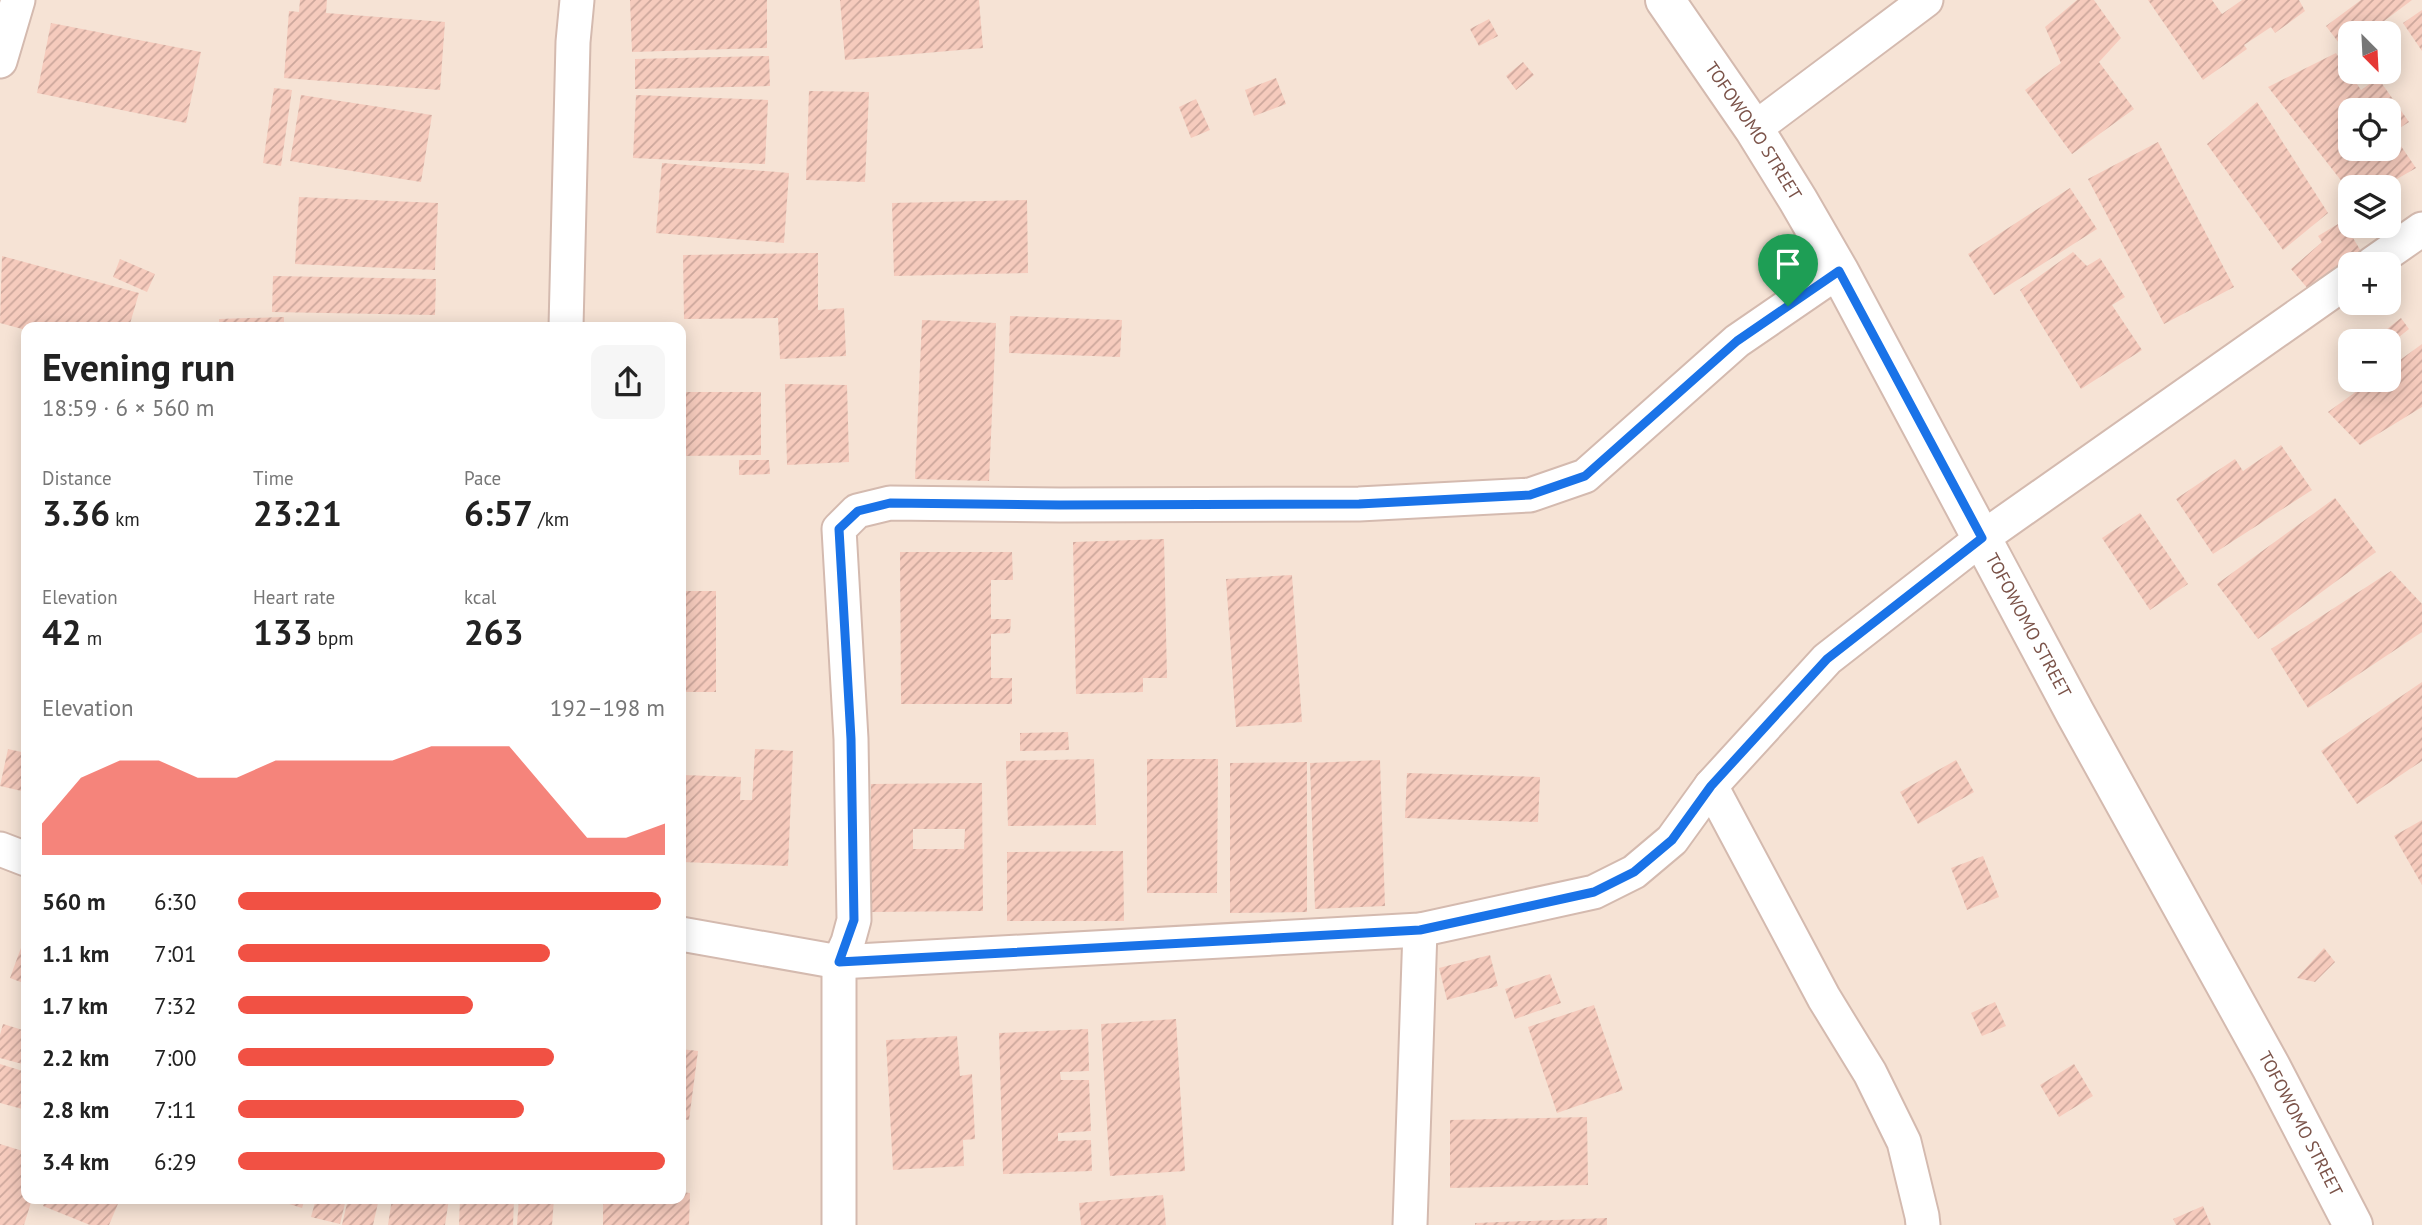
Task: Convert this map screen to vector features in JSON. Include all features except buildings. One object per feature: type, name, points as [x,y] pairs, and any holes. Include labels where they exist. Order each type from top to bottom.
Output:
[{"type":"street","points":[[0,61],[18,0]]},
{"type":"street","points":[[566,322],[573,42],[577,0]]},
{"type":"street","name":"TOFOWOMO STREET","points":[[1665,0],[1754,129],[1839,271],[2081,726],[2271,1067],[2353,1225]]},
{"type":"street","points":[[1754,129],[1926,0]]},
{"type":"street","points":[[2390,252],[2421,231]]},
{"type":"street","points":[[839,1225],[839,962],[854,920],[851,739],[839,529],[858,511],[890,503],[1359,504],[1530,495],[1585,476],[1737,341],[1839,271]]},
{"type":"street","points":[[686,935],[839,962],[1420,930],[1594,892],[1634,872],[1672,840],[1711,786],[1827,659],[1982,538],[2338,287]]},
{"type":"street","points":[[1711,786],[1824,999],[1876,1084],[1904,1142],[1923,1225]]},
{"type":"street","points":[[0,849],[21,857]]},
{"type":"street","points":[[1410,1225],[1420,930]]},
{"type":"shaded area","points":[[0,0],[2422,0],[2422,1225],[0,1225]]},
{"type":"route","points":[[1839,271],[1982,538],[1827,659],[1711,786],[1672,840],[1634,872],[1594,892],[1420,930],[839,962],[854,920],[851,739],[839,529],[858,511],[890,503],[1359,504],[1530,495],[1585,476],[1737,341],[1788,306],[1839,271]]}]
